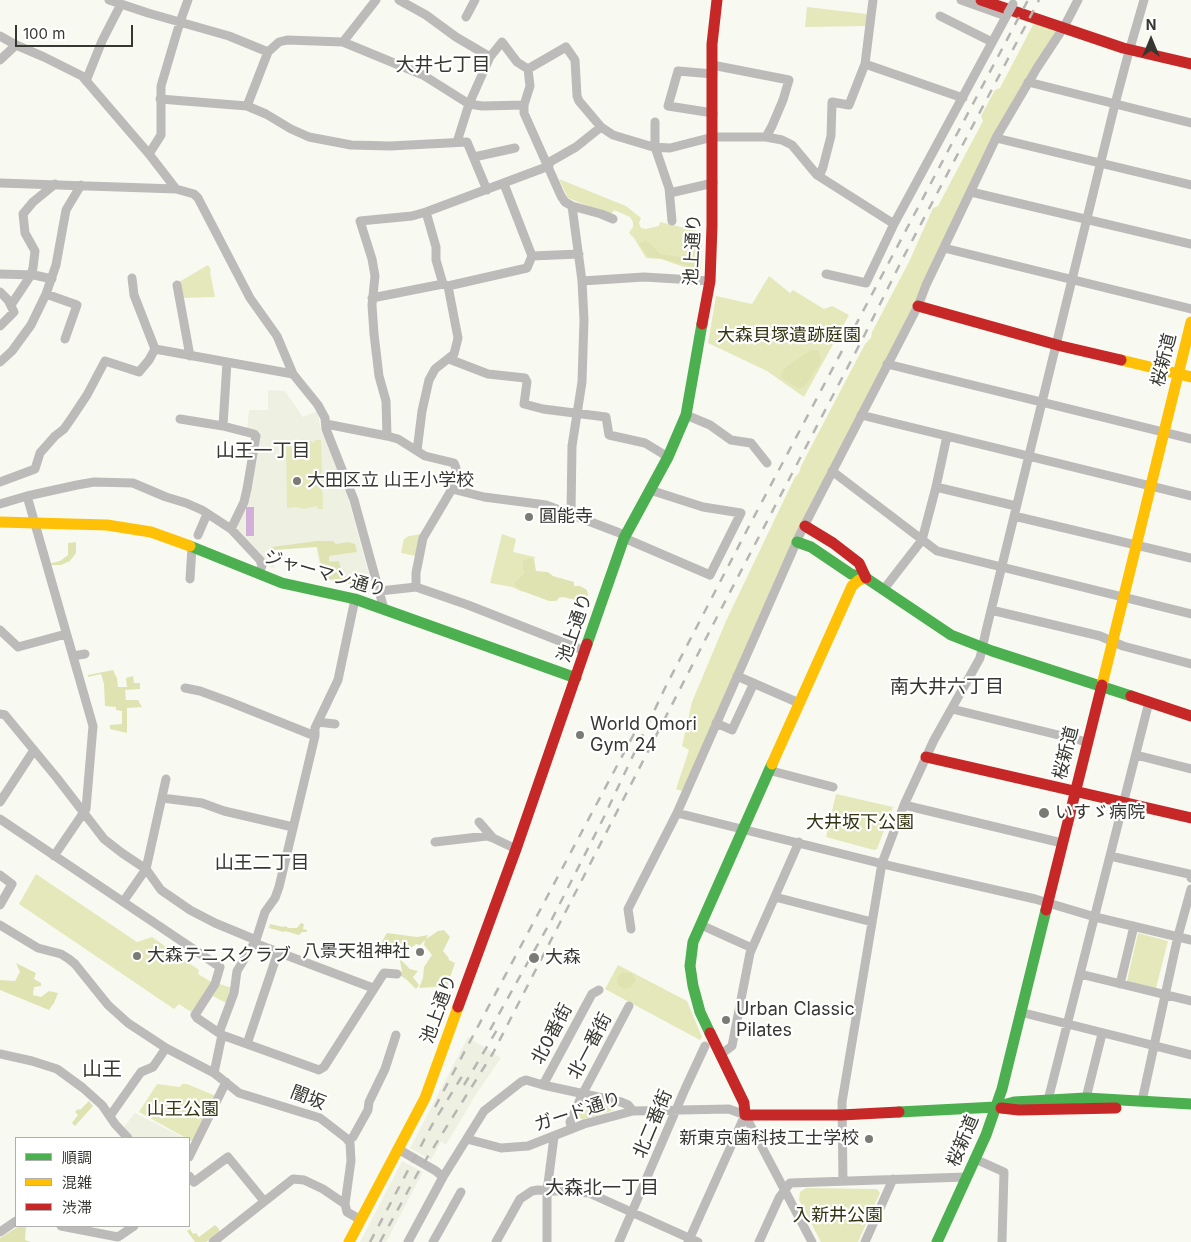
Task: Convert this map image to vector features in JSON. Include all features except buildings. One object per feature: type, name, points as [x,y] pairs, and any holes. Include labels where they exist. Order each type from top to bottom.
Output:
[{"type":"street","points":[[109,0],[229,36],[268,52]]},
{"type":"street","points":[[149,154],[161,135],[161,86],[188,0]]},
{"type":"street","points":[[343,42],[376,0]]},
{"type":"street","points":[[399,0],[426,14],[456,38],[490,57]]},
{"type":"street","points":[[466,17],[475,0]]},
{"type":"street","name":"池上通り","points":[[350,1242],[425,1098],[516,849],[624,536],[668,457],[686,415],[710,281],[713,183],[712,44],[717,0]]},
{"type":"street","points":[[817,175],[823,167],[831,136],[832,102],[849,105],[865,64],[873,0]]},
{"type":"street","points":[[960,0],[1007,15]]},
{"type":"street","points":[[981,0],[1130,49],[1191,64]]},
{"type":"street","points":[[631,929],[628,909],[677,812],[804,526],[918,306],[996,138],[1028,82],[1064,28],[1078,0]]},
{"type":"street","points":[[843,1180],[842,1102],[882,863],[904,805],[934,740],[980,658],[1115,104],[1144,0]]},
{"type":"street","points":[[826,274],[866,282],[894,224],[1014,2]]},
{"type":"street","points":[[86,81],[102,41],[121,4]]},
{"type":"street","points":[[940,16],[992,42]]},
{"type":"street","points":[[0,36],[16,46],[44,57],[82,76],[176,188]]},
{"type":"street","points":[[247,106],[268,52],[279,42],[287,40],[343,42],[424,75],[469,104],[482,106],[524,105]]},
{"type":"street","points":[[457,142],[469,104],[490,57],[502,42],[517,62],[528,69]]},
{"type":"street","points":[[0,60],[16,46]]},
{"type":"street","points":[[528,69],[566,47],[574,60],[579,101],[601,127],[613,135],[655,147],[670,148],[713,137],[766,137],[782,140],[792,144],[817,175],[894,224]]},
{"type":"street","points":[[865,64],[963,98]]},
{"type":"street","points":[[528,69],[530,86],[524,105],[524,113],[561,196],[572,206],[613,219]]},
{"type":"street","points":[[713,113],[668,106],[678,71],[713,69],[788,80],[783,100],[766,137]]},
{"type":"street","points":[[1028,82],[1191,123]]},
{"type":"street","points":[[160,99],[247,106],[309,137],[351,145],[390,146],[467,142],[487,190]]},
{"type":"street","points":[[655,122],[655,147],[670,193],[672,221]]},
{"type":"street","points":[[388,436],[386,401],[376,356],[372,298],[374,276],[372,258],[360,221],[412,216],[504,184],[548,164],[576,147],[601,127]]},
{"type":"street","points":[[996,138],[1191,185]]},
{"type":"street","points":[[474,158],[515,148]]},
{"type":"street","points":[[0,183],[176,188],[194,194],[198,198],[250,298],[277,336],[293,374],[318,404],[354,500],[384,609]]},
{"type":"street","points":[[670,193],[713,183]]},
{"type":"street","points":[[11,305],[31,275],[35,251],[25,233],[23,214],[33,202],[55,184]]},
{"type":"street","points":[[372,298],[527,268],[532,256],[504,184]]},
{"type":"street","points":[[0,362],[12,351],[31,325],[46,294],[52,279],[66,210],[80,185]]},
{"type":"street","points":[[971,192],[1191,244]]},
{"type":"street","points":[[571,513],[572,446],[582,382],[584,320],[582,281],[572,206]]},
{"type":"street","points":[[417,451],[422,411],[429,380],[436,369],[454,354],[458,338],[446,285],[436,260],[436,247],[426,212]]},
{"type":"street","points":[[944,248],[1191,309]]},
{"type":"street","points":[[532,256],[579,254]]},
{"type":"street","points":[[0,274],[31,275],[52,279]]},
{"type":"street","points":[[582,281],[644,277],[710,281]]},
{"type":"street","points":[[0,482],[35,469],[40,454],[74,416],[105,361],[139,372],[149,360],[155,349],[134,295],[132,278]]},
{"type":"street","points":[[177,285],[190,356]]},
{"type":"street","points":[[0,292],[11,305],[14,312],[0,326]]},
{"type":"street","points":[[46,294],[77,305],[65,339]]},
{"type":"street","points":[[918,306],[1056,345],[1191,377]]},
{"type":"street","name":"桜新道","points":[[937,1242],[975,1159],[1002,1089],[1191,322]]},
{"type":"street","points":[[155,349],[293,374]]},
{"type":"street","points":[[448,359],[488,374],[525,378],[527,382],[524,404],[543,409],[606,417],[609,435],[645,443],[668,457]]},
{"type":"street","points":[[223,426],[227,362]]},
{"type":"street","points":[[887,364],[1191,439]]},
{"type":"street","points":[[686,415],[710,425],[731,440],[751,443],[767,463]]},
{"type":"street","points":[[861,415],[1191,496]]},
{"type":"street","points":[[180,419],[223,426],[256,436],[244,502],[231,530]]},
{"type":"street","points":[[326,424],[388,436],[425,456],[454,463],[456,468],[452,489],[423,538],[416,573],[416,587]]},
{"type":"street","points":[[884,589],[922,540],[947,436]]},
{"type":"street","points":[[832,471],[937,551],[1191,614]]},
{"type":"street","points":[[0,504],[27,496],[94,482],[133,483],[166,498],[186,503],[231,530],[260,560],[262,566],[258,574]]},
{"type":"street","points":[[936,487],[1015,511],[1191,558]]},
{"type":"street","points":[[452,489],[484,497],[546,505],[571,513],[710,575],[741,513],[703,507],[650,490]]},
{"type":"street","points":[[27,496],[93,726],[86,809],[54,856]]},
{"type":"street","points":[[198,535],[207,514]]},
{"type":"street","name":"ジャーマン通り","points":[[0,522],[128,528],[160,535],[282,583],[355,599],[576,678]]},
{"type":"street","points":[[804,526],[833,543],[859,563],[866,578]]},
{"type":"street","points":[[797,542],[812,548],[851,574],[866,578],[951,634],[982,647],[1191,716]]},
{"type":"street","points":[[190,579],[192,547]]},
{"type":"street","points":[[812,1242],[745,1115],[744,1103],[700,1012],[690,966],[691,949],[696,932],[701,925],[768,770],[852,586],[859,580],[866,578]]},
{"type":"street","points":[[380,591],[416,587],[468,605],[585,651]]},
{"type":"street","points":[[214,1073],[221,1034],[234,994],[237,971],[255,942],[265,912],[275,898],[279,887],[318,722],[338,680],[355,599]]},
{"type":"street","points":[[991,610],[1095,634],[1123,646],[1191,664]]},
{"type":"street","points":[[0,630],[18,647],[66,634]]},
{"type":"street","points":[[73,656],[85,654]]},
{"type":"street","points":[[737,676],[799,703]]},
{"type":"street","points":[[716,724],[732,730],[754,683]]},
{"type":"street","points":[[185,688],[200,691],[230,702],[315,736]]},
{"type":"street","points":[[1048,1100],[1149,702]]},
{"type":"street","points":[[952,709],[1087,742]]},
{"type":"street","points":[[0,714],[5,715],[110,844],[146,869],[161,890],[215,924],[278,952],[374,988]]},
{"type":"street","points":[[318,722],[335,724]]},
{"type":"street","points":[[0,802],[34,750]]},
{"type":"street","points":[[1136,755],[1191,769]]},
{"type":"street","points":[[926,757],[1191,818]]},
{"type":"street","points":[[768,770],[833,787]]},
{"type":"street","points":[[123,902],[146,869],[166,779]]},
{"type":"street","points":[[162,798],[202,803],[224,811],[293,827]]},
{"type":"street","points":[[904,805],[1062,843]]},
{"type":"street","points":[[677,812],[1191,940]]},
{"type":"street","points":[[0,819],[220,967],[215,984],[195,1015],[196,1018],[221,1034],[319,1070],[324,1067],[384,973],[397,974]]},
{"type":"street","points":[[479,822],[493,838]]},
{"type":"street","points":[[435,842],[486,836],[516,849]]},
{"type":"street","points":[[720,1055],[732,1046],[752,948],[799,842]]},
{"type":"street","points":[[1110,856],[1189,874],[1191,878]]},
{"type":"street","points":[[0,876],[12,884],[0,905]]},
{"type":"street","points":[[1142,1101],[1178,936],[1191,889]]},
{"type":"street","points":[[775,897],[872,922]]},
{"type":"street","name":"闇坂","points":[[0,925],[38,948],[61,954],[69,959],[108,1005],[128,1023],[166,1048],[214,1073],[239,1093],[320,1118],[349,1140]]},
{"type":"street","points":[[701,925],[752,948]]},
{"type":"street","points":[[1120,984],[1134,926]]},
{"type":"street","points":[[247,1044],[278,952]]},
{"type":"street","points":[[1080,974],[1191,1001]]},
{"type":"street","name":"北0番街","points":[[467,1139],[484,1111],[520,1082],[526,1080],[543,1085],[592,994],[599,990]]},
{"type":"street","name":"北一番街","points":[[572,1129],[570,1122],[582,1095],[629,1006]]},
{"type":"street","points":[[1020,1012],[1191,1055]]},
{"type":"street","points":[[1086,1098],[1102,1034]]},
{"type":"street","points":[[361,1220],[347,1212],[345,1204],[351,1161],[349,1140],[353,1137],[368,1110],[369,1102],[385,1069],[396,1035]]},
{"type":"street","name":"北二番街","points":[[619,1242],[705,1046]]},
{"type":"street","points":[[110,1116],[141,1072],[153,1067],[166,1048]]},
{"type":"street","points":[[0,1054],[24,1059],[57,1070],[83,1088],[102,1105],[127,1137]]},
{"type":"street","points":[[190,1155],[226,1082]]},
{"type":"street","points":[[543,1085],[621,1102],[628,1105],[632,1111]]},
{"type":"street","points":[[996,1107],[1014,1102],[1086,1098],[1191,1104]]},
{"type":"street","points":[[745,1115],[841,1115],[996,1107],[1019,1110],[1104,1107],[1191,1113]]},
{"type":"street","name":"ガード通り","points":[[467,1139],[501,1148],[528,1146],[607,1117],[632,1111],[729,1109],[745,1115]]},
{"type":"street","points":[[496,1242],[520,1199],[532,1191],[589,1193],[692,1241],[745,1115]]},
{"type":"street","points":[[547,1242],[547,1191],[554,1136]]},
{"type":"street","points":[[408,1242],[443,1177],[467,1139]]},
{"type":"street","points":[[398,1150],[436,1171],[443,1177]]},
{"type":"street","points":[[190,1177],[194,1182],[228,1156],[264,1202]]},
{"type":"street","points":[[975,1159],[1004,1172],[1002,1242]]},
{"type":"street","points":[[759,1242],[779,1198],[790,1182],[966,1177]]},
{"type":"street","points":[[213,1242],[292,1179],[304,1180],[323,1188],[345,1204]]},
{"type":"street","points":[[864,1242],[892,1179]]},
{"type":"street","points":[[433,1242],[460,1192]]},
{"type":"street","points":[[0,1232],[15,1221]]},
{"type":"street","points":[[66,1227],[119,1240],[133,1227]]},
{"type":"shaded area","name":"大田区立 山王小学校","points":[[268,390],[285,391],[303,417],[317,411],[322,434],[325,434],[350,505],[371,582],[363,587],[321,578],[316,545],[271,550],[275,569],[268,566],[237,529],[257,459],[260,432],[247,430],[249,410],[268,410]]},
{"type":"shaded area","points":[[246,507],[254,507],[254,536],[246,536]]},
{"type":"shaded area","points":[[468,1037],[501,1058],[475,1096],[446,1145],[441,1142],[431,1160],[410,1148]]},
{"type":"shaded area","points":[[135,1113],[182,1137],[130,1137],[123,1128]]},
{"type":"shaded area","points":[[402,1161],[423,1172],[386,1242],[360,1242]]},
{"type":"green space","points":[[807,7],[867,14],[866,26],[805,27]]},
{"type":"green space","points":[[1034,23],[1055,31],[1056,35],[1022,89],[896,342],[682,791],[676,789],[689,750],[682,746],[692,702],[726,621],[795,477],[799,473],[865,344],[871,338],[872,332],[909,262],[933,208],[938,206],[983,121],[981,116],[995,90],[1000,88]]},
{"type":"green space","points":[[559,179],[626,206],[641,218],[639,223],[641,228],[646,229],[659,226],[660,222],[702,232],[701,270],[698,272],[661,259],[646,258],[629,233],[633,227],[630,217],[614,210],[611,215],[568,198]]},
{"type":"green space","points":[[646,240],[660,254],[701,260],[700,269],[649,257],[639,244]]},
{"type":"green space","points":[[208,265],[211,270],[215,297],[182,298],[179,282]]},
{"type":"green space","name":"大森貝塚遺跡庭園","points":[[769,276],[790,293],[793,290],[824,309],[832,306],[849,315],[804,397],[767,371],[708,343],[716,296],[752,304]]},
{"type":"green space","points":[[810,351],[819,351],[821,361],[805,386],[799,389],[781,377],[783,370],[789,365]]},
{"type":"green space","points":[[302,439],[314,443],[315,440],[321,440],[323,509],[317,509],[317,506],[304,509],[297,507],[287,508],[286,441],[292,441],[293,443]]},
{"type":"green space","points":[[421,534],[416,556],[401,553],[404,539]]},
{"type":"green space","points":[[502,534],[516,539],[513,552],[535,557],[523,592],[512,587],[490,583]]},
{"type":"green space","points":[[317,541],[355,544],[357,552],[329,556],[329,562],[339,561],[342,574],[349,577],[366,576],[369,582],[362,586],[324,578],[317,547],[273,550],[272,547]]},
{"type":"green space","points":[[76,542],[76,553],[70,561],[61,565],[50,565],[68,555],[68,543]]},
{"type":"green space","points":[[529,558],[534,559],[536,571],[548,572],[553,576],[574,582],[574,586],[580,586],[587,590],[586,600],[580,601],[563,597],[556,601],[549,601],[522,591],[514,584],[525,573],[523,561]]},
{"type":"green space","points":[[113,670],[117,678],[118,687],[127,687],[126,678],[133,676],[134,683],[140,683],[140,689],[125,690],[126,700],[138,700],[142,707],[127,708],[127,733],[110,729],[110,725],[122,724],[122,711],[116,710],[116,707],[105,706],[104,684],[101,674],[88,677],[88,675]]},
{"type":"green space","name":"大井坂下公園","points":[[836,794],[893,807],[877,849],[874,850],[826,837]]},
{"type":"green space","name":"大森テニスクラブ","points":[[36,874],[137,942],[152,937],[199,970],[198,974],[213,983],[191,1012],[179,1004],[174,1009],[19,904]]},
{"type":"green space","points":[[301,923],[304,924],[303,929],[307,930],[307,932],[302,932],[299,935],[269,928],[270,924],[297,928]]},
{"type":"green space","points":[[444,930],[450,937],[443,951],[449,960],[455,963],[447,986],[419,988],[423,978],[424,967],[432,955],[424,945],[425,940],[420,945],[416,944],[411,948],[401,960],[410,969],[418,971],[413,977],[419,985],[416,989],[397,973],[402,972],[400,961],[401,944],[381,947],[381,943],[387,933],[417,937],[428,935],[426,939],[438,931]]},
{"type":"green space","points":[[1138,933],[1168,941],[1156,988],[1127,981]]},
{"type":"green space","points":[[16,963],[36,973],[34,979],[41,983],[41,986],[34,987],[33,995],[41,997],[49,991],[58,993],[49,1010],[0,990],[0,980],[15,981],[20,972]]},
{"type":"green space","points":[[618,965],[687,1001],[702,1037],[700,1040],[605,989]]},
{"type":"green space","points":[[621,973],[631,973],[636,980],[631,987],[625,989],[619,986],[617,977]]},
{"type":"green space","points":[[220,984],[232,988],[228,1004],[213,996]]},
{"type":"green space","name":"山王公園","points":[[157,1084],[180,1087],[182,1084],[187,1084],[216,1096],[193,1142],[190,1140],[190,1137],[184,1137],[139,1112]]},
{"type":"green space","points":[[588,1099],[614,1105],[614,1110],[583,1120],[577,1116],[583,1101]]},
{"type":"green space","points":[[89,1101],[93,1106],[75,1126],[72,1123],[78,1115],[75,1112],[78,1109],[80,1110]]},
{"type":"green space","name":"入新井公園","points":[[806,1188],[877,1189],[880,1193],[858,1242],[821,1242],[799,1200],[800,1192]]},
{"type":"green space","points":[[215,1225],[219,1229],[219,1233],[206,1242],[195,1242],[187,1231],[190,1229],[193,1234],[196,1233],[199,1237]]},
{"type":"green space","points":[[17,1227],[26,1227],[25,1240],[31,1242],[0,1242],[0,1238]]},
{"type":"railway","points":[[490,1030],[552,919],[603,819],[665,688],[747,530],[1028,0]]},
{"type":"railway","points":[[380,1242],[420,1169],[493,1053],[903,258],[1039,0]]},
{"type":"railway","points":[[435,1107],[635,732]]},
{"type":"railway","points":[[464,1085],[500,1025]]},
{"type":"railway","points":[[370,1242],[432,1125],[464,1073]]},
{"type":"traffic: fast","points":[[587,644],[624,538],[668,457],[686,415],[702,324]]},
{"type":"traffic: fast","points":[[797,542],[811,547],[851,574],[866,578],[951,635],[992,651],[1131,696]]},
{"type":"traffic: fast","points":[[190,546],[282,583],[355,599],[576,678]]},
{"type":"traffic: fast","points":[[710,1033],[700,1012],[693,986],[690,966],[693,942],[772,764]]},
{"type":"traffic: fast","points":[[937,1242],[986,1135],[1002,1089],[1046,910]]},
{"type":"traffic: fast","points":[[899,1112],[996,1107],[1014,1102],[1086,1098],[1191,1104]]},
{"type":"traffic: slow","points":[[1102,685],[1191,322]]},
{"type":"traffic: slow","points":[[1121,360],[1191,377]]},
{"type":"traffic: slow","points":[[0,522],[107,525],[151,532],[190,546]]},
{"type":"traffic: slow","points":[[772,764],[852,586],[859,580],[866,578]]},
{"type":"traffic: slow","points":[[349,1242],[425,1098],[458,1007]]},
{"type":"traffic: jam","points":[[702,324],[710,281],[712,226],[712,44],[717,0]]},
{"type":"traffic: jam","points":[[981,0],[1123,48],[1191,64]]},
{"type":"traffic: jam","points":[[918,306],[1061,346],[1121,360]]},
{"type":"traffic: jam","points":[[805,526],[833,543],[859,563],[866,578]]},
{"type":"traffic: jam","points":[[458,1007],[516,849],[587,644]]},
{"type":"traffic: jam","points":[[1046,910],[1102,685]]},
{"type":"traffic: jam","points":[[1131,696],[1191,716]]},
{"type":"traffic: jam","points":[[926,757],[1191,818]]},
{"type":"traffic: jam","points":[[710,1033],[744,1103],[745,1115],[841,1115],[899,1112]]},
{"type":"traffic: jam","points":[[1001,1108],[1019,1110],[1116,1108]]},
{"type":"place","name":"大田区立 山王小学校","points":[[297,481]]},
{"type":"place","name":"圓能寺","points":[[529,517]]},
{"type":"place","name":"World Omori Gym 24","points":[[580,735]]},
{"type":"place","name":"いすゞ病院","points":[[1044,813]]},
{"type":"place","name":"八景天祖神社","points":[[420,952]]},
{"type":"place","name":"大森テニスクラブ","points":[[137,956]]},
{"type":"place","name":"大森","points":[[534,958]]},
{"type":"place","name":"Urban Classic Pilates","points":[[726,1020]]},
{"type":"place","name":"新東京歯科技工士学校","points":[[869,1139]]},
{"type":"district","name":"大井七丁目","points":[[443,65]]},
{"type":"district","name":"山王一丁目","points":[[263,451]]},
{"type":"district","name":"南大井六丁目","points":[[947,687]]},
{"type":"district","name":"山王二丁目","points":[[262,863]]},
{"type":"district","name":"山王","points":[[102,1070]]},
{"type":"district","name":"大森北一丁目","points":[[602,1188]]}]
